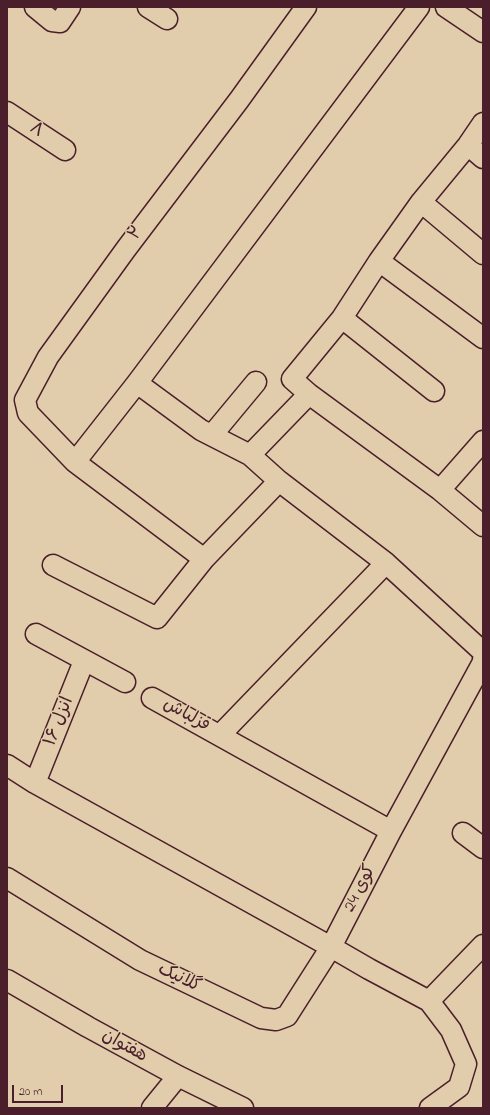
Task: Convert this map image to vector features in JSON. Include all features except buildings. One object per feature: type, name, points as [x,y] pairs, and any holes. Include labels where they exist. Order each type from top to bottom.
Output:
[{"type":"street","points":[[35,7],[52,21],[60,22],[70,7]]},
{"type":"street","points":[[148,7],[166,19]]},
{"type":"street","name":"۲","points":[[204,559],[75,462],[28,412],[25,400],[48,356],[126,249],[239,100],[306,7]]},
{"type":"street","points":[[75,462],[137,383],[419,7]]},
{"type":"street","points":[[446,7],[483,32]]},
{"type":"street","name":"۸","points":[[7,112],[65,150]]},
{"type":"street","points":[[483,123],[468,145],[421,202],[379,261],[342,318],[292,379],[309,394],[440,490],[483,526]]},
{"type":"street","points":[[468,145],[483,158]]},
{"type":"street","points":[[421,202],[483,254]]},
{"type":"street","points":[[379,261],[483,338]]},
{"type":"street","points":[[342,318],[434,391]]},
{"type":"street","points":[[212,435],[256,382]]},
{"type":"street","points":[[137,383],[201,430],[250,455],[279,481],[386,563],[483,652]]},
{"type":"street","points":[[250,455],[309,394]]},
{"type":"street","points":[[440,490],[483,441]]},
{"type":"street","points":[[53,565],[157,618],[204,559],[279,481]]},
{"type":"street","points":[[220,735],[386,563]]},
{"type":"street","points":[[36,634],[125,682]]},
{"type":"street","name":"کوی 24","points":[[331,947],[391,831],[483,660]]},
{"type":"street","name":"۱۶ انزل","points":[[35,783],[84,661]]},
{"type":"street","name":"قزلباش","points":[[152,698],[391,831]]},
{"type":"street","points":[[7,765],[35,783],[331,947],[368,970],[429,1001],[475,1063],[459,1087],[430,1108]]},
{"type":"street","points":[[463,833],[483,848]]},
{"type":"street","name":"گلانیک","points":[[7,878],[140,960],[261,1018],[276,1020],[287,1016],[331,947]]},
{"type":"street","points":[[429,1001],[483,945]]},
{"type":"street","name":"هفتوان","points":[[7,980],[88,1027],[178,1076],[243,1108]]},
{"type":"street","points":[[152,1108],[178,1076]]}]
